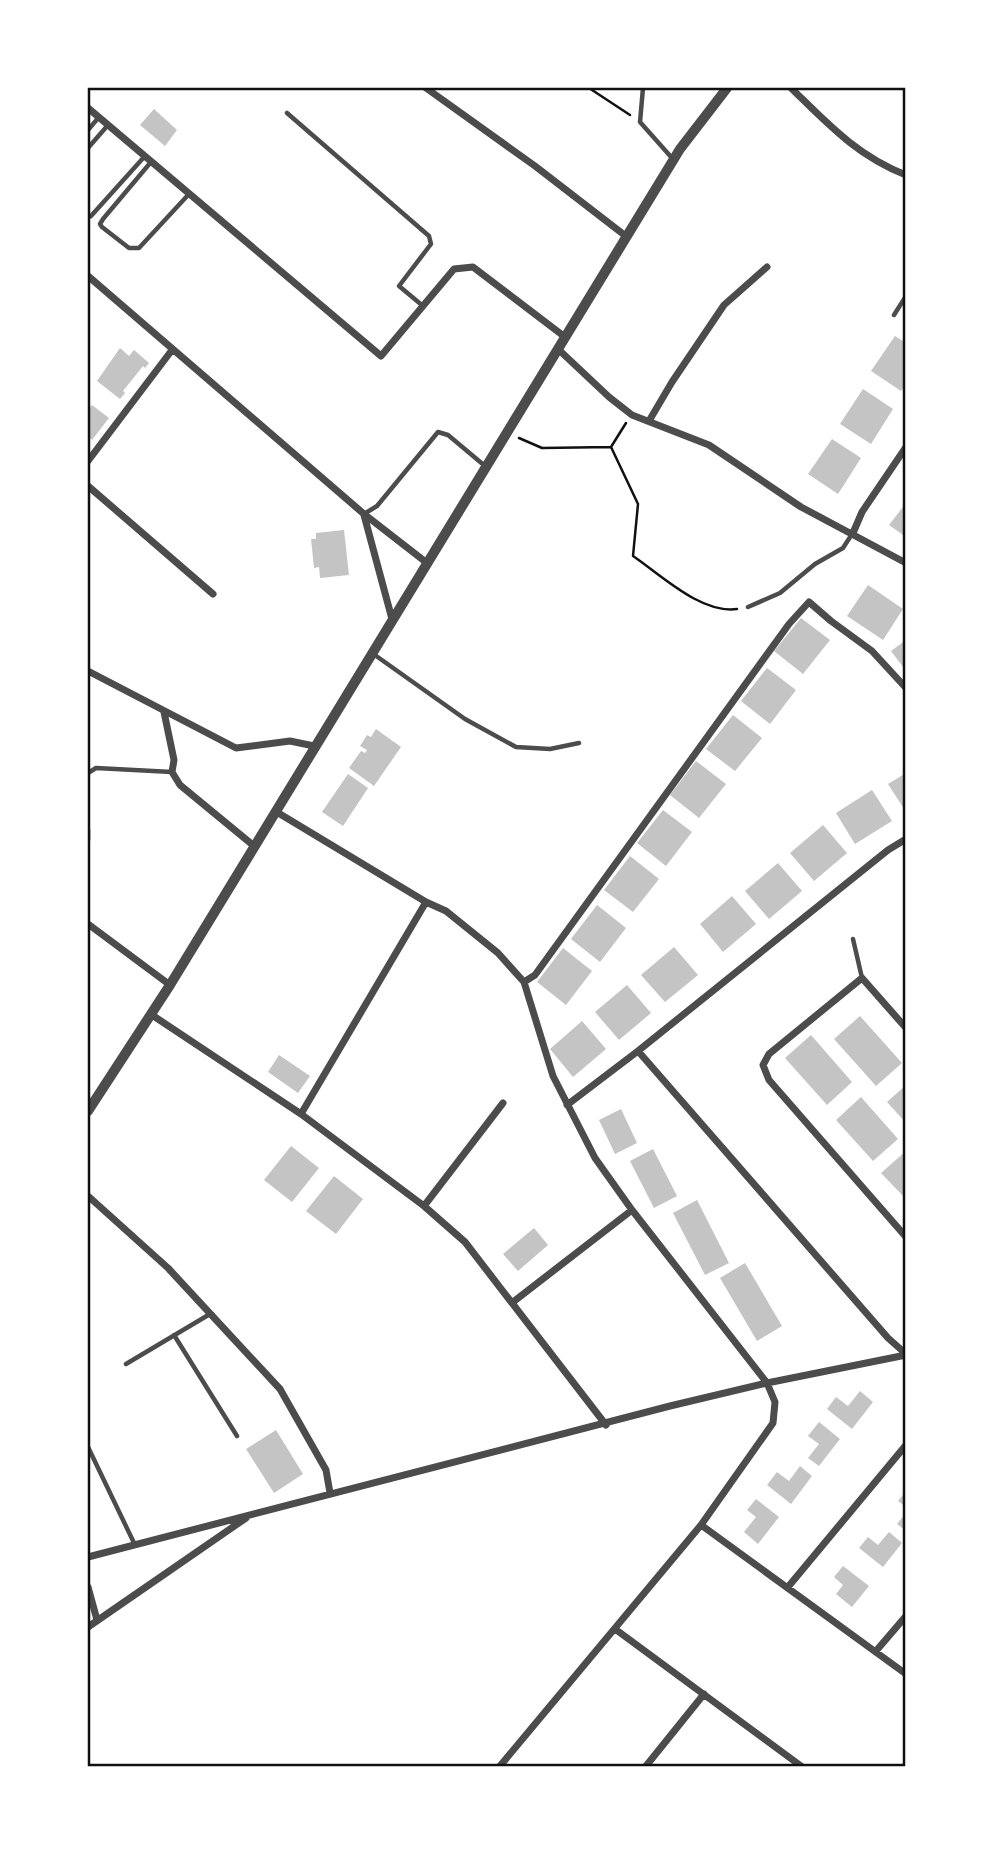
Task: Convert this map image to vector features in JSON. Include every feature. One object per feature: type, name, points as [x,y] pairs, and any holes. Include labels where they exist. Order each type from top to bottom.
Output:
[{"type":"street","points":[[426,88],[535,166],[627,237]]},
{"type":"street","points":[[88,1111],[152,1015],[673,160],[727,88]]},
{"type":"street","points":[[791,88],[843,140],[905,175]]},
{"type":"street","points":[[88,108],[381,356],[454,269],[473,267],[565,337]]},
{"type":"street","points":[[649,421],[724,305],[768,267]]},
{"type":"street","points":[[88,276],[364,514],[426,563]]},
{"type":"street","points":[[558,349],[632,415],[709,445],[801,507],[853,533],[905,564]]},
{"type":"street","points":[[88,461],[172,350]]},
{"type":"street","points":[[853,533],[862,512],[905,447]]},
{"type":"street","points":[[88,485],[213,593]]},
{"type":"street","points":[[364,514],[392,619]]},
{"type":"street","points":[[524,982],[535,975],[789,624],[809,602],[872,650],[905,688]]},
{"type":"street","points":[[88,671],[236,748],[290,741],[314,746]]},
{"type":"street","points":[[164,712],[174,760],[172,772],[180,785],[254,846]]},
{"type":"street","points":[[275,811],[426,902],[446,911],[488,945],[524,982],[553,1076],[595,1158],[632,1210],[767,1383],[775,1402],[773,1423],[701,1525],[500,1766]]},
{"type":"street","points":[[567,1105],[905,839]]},
{"type":"street","points":[[301,1114],[426,902]]},
{"type":"street","points":[[88,924],[170,985]]},
{"type":"street","points":[[905,1028],[862,978],[769,1054],[763,1065],[769,1080],[905,1237]]},
{"type":"street","points":[[152,1015],[301,1114],[424,1206],[466,1242],[606,1425]]},
{"type":"street","points":[[638,1051],[888,1338],[905,1354]]},
{"type":"street","points":[[424,1206],[503,1104]]},
{"type":"street","points":[[88,1196],[168,1268],[280,1388],[326,1471],[330,1493]]},
{"type":"street","points":[[513,1302],[632,1210]]},
{"type":"street","points":[[88,1558],[330,1493],[767,1383],[905,1354]]},
{"type":"street","points":[[788,1587],[905,1445]]},
{"type":"street","points":[[88,1627],[251,1515]]},
{"type":"street","points":[[701,1525],[905,1674]]},
{"type":"street","points":[[88,1587],[97,1620]]},
{"type":"street","points":[[876,1651],[905,1615]]},
{"type":"street","points":[[615,1629],[801,1766]]},
{"type":"street","points":[[646,1766],[704,1694]]},
{"type":"lane","points":[[643,88],[640,122],[673,160]]},
{"type":"lane","points":[[287,113],[429,236],[431,244],[399,286],[423,306]]},
{"type":"lane","points":[[88,130],[99,117]]},
{"type":"lane","points":[[88,148],[108,125]]},
{"type":"lane","points":[[148,159],[103,219],[100,224],[102,227],[129,248],[139,248],[189,194]]},
{"type":"lane","points":[[88,217],[148,159]]},
{"type":"lane","points":[[894,315],[905,296]]},
{"type":"lane","points":[[364,514],[377,506],[438,432],[448,435],[486,466]]},
{"type":"lane","points":[[748,607],[780,593],[815,564],[843,548],[853,533]]},
{"type":"lane","points":[[372,652],[466,719],[516,747],[550,749],[579,743]]},
{"type":"lane","points":[[88,773],[96,768],[172,772]]},
{"type":"lane","points":[[88,830],[88,840]]},
{"type":"lane","points":[[853,939],[862,978]]},
{"type":"lane","points":[[126,1364],[210,1314]]},
{"type":"lane","points":[[174,1335],[237,1436]]},
{"type":"lane","points":[[88,1447],[135,1545]]},
{"type":"path","points":[[589,88],[640,122]]},
{"type":"path","points":[[611,447],[632,415]]},
{"type":"path","points":[[507,432],[542,448],[611,447]]},
{"type":"path","points":[[611,447],[638,504],[633,556],[700,603],[726,610],[748,607]]},
{"type":"building","points":[[154,109],[177,130],[165,146],[140,125]]},
{"type":"building","points":[[895,336],[906,343],[906,384],[901,391],[871,371]]},
{"type":"building","points":[[120,348],[129,356],[134,350],[149,363],[145,368],[143,366],[123,391],[125,393],[120,399],[97,381]]},
{"type":"building","points":[[863,389],[893,409],[871,444],[840,424]]},
{"type":"building","points":[[92,405],[109,418],[92,440],[88,436],[88,410]]},
{"type":"building","points":[[832,439],[861,458],[838,494],[808,474]]},
{"type":"building","points":[[906,503],[906,537],[889,525]]},
{"type":"building","points":[[344,530],[349,575],[320,578],[319,567],[314,568],[311,539],[316,539],[316,533]]},
{"type":"building","points":[[868,585],[903,609],[883,640],[847,616]]},
{"type":"building","points":[[801,618],[830,640],[803,674],[774,651]]},
{"type":"building","points":[[906,640],[906,671],[891,651]]},
{"type":"building","points":[[767,668],[796,690],[770,724],[741,701]]},
{"type":"building","points":[[733,715],[762,738],[735,771],[706,749]]},
{"type":"building","points":[[376,729],[401,747],[374,786],[349,768],[361,751],[365,753],[367,750],[360,746],[367,735],[371,737]]},
{"type":"building","points":[[696,761],[726,784],[699,818],[670,795]]},
{"type":"building","points":[[906,773],[906,812],[888,784]]},
{"type":"building","points":[[348,774],[368,788],[343,826],[322,812]]},
{"type":"building","points":[[872,790],[892,821],[855,844],[836,813]]},
{"type":"building","points":[[663,810],[692,832],[666,866],[637,843]]},
{"type":"building","points":[[823,825],[847,853],[814,881],[790,853]]},
{"type":"building","points":[[630,856],[659,879],[633,912],[604,890]]},
{"type":"building","points":[[778,863],[802,891],[769,919],[745,891]]},
{"type":"building","points":[[732,896],[756,924],[723,952],[700,924]]},
{"type":"building","points":[[597,905],[626,928],[600,962],[571,939]]},
{"type":"building","points":[[674,947],[698,975],[665,1002],[641,975]]},
{"type":"building","points":[[563,948],[592,971],[566,1005],[537,982]]},
{"type":"building","points":[[627,985],[651,1013],[619,1040],[595,1012]]},
{"type":"building","points":[[860,1016],[902,1063],[876,1086],[834,1039]]},
{"type":"building","points":[[582,1021],[606,1049],[573,1077],[550,1049]]},
{"type":"building","points":[[811,1035],[852,1082],[827,1105],[785,1058]]},
{"type":"building","points":[[279,1055],[310,1076],[298,1093],[268,1072]]},
{"type":"building","points":[[906,1085],[906,1123],[887,1102]]},
{"type":"building","points":[[861,1097],[898,1139],[873,1161],[836,1120]]},
{"type":"building","points":[[621,1109],[637,1143],[615,1154],[599,1120]]},
{"type":"building","points":[[291,1146],[319,1168],[292,1202],[264,1180]]},
{"type":"building","points":[[653,1149],[677,1196],[654,1208],[630,1161]]},
{"type":"building","points":[[906,1151],[906,1199],[881,1173]]},
{"type":"building","points":[[334,1176],[363,1199],[336,1234],[306,1211]]},
{"type":"building","points":[[697,1200],[729,1263],[705,1275],[673,1213]]},
{"type":"building","points":[[534,1228],[548,1245],[518,1271],[503,1254]]},
{"type":"building","points":[[745,1263],[782,1326],[757,1341],[720,1278]]},
{"type":"building","points":[[860,1391],[873,1402],[852,1429],[827,1409],[836,1397],[848,1406]]},
{"type":"building","points":[[819,1422],[840,1439],[819,1466],[808,1458],[819,1444],[808,1436]]},
{"type":"building","points":[[276,1430],[303,1474],[274,1493],[246,1449]]},
{"type":"building","points":[[800,1466],[812,1476],[791,1504],[767,1485],[777,1472],[789,1481]]},
{"type":"building","points":[[906,1491],[906,1507],[898,1501]]},
{"type":"building","points":[[756,1499],[779,1517],[758,1544],[744,1532],[756,1517],[747,1510]]},
{"type":"building","points":[[906,1513],[906,1531],[897,1524]]},
{"type":"building","points":[[889,1532],[902,1543],[883,1567],[859,1548],[868,1537],[878,1545]]},
{"type":"building","points":[[843,1566],[869,1586],[852,1607],[836,1594],[843,1585],[834,1577]]}]
